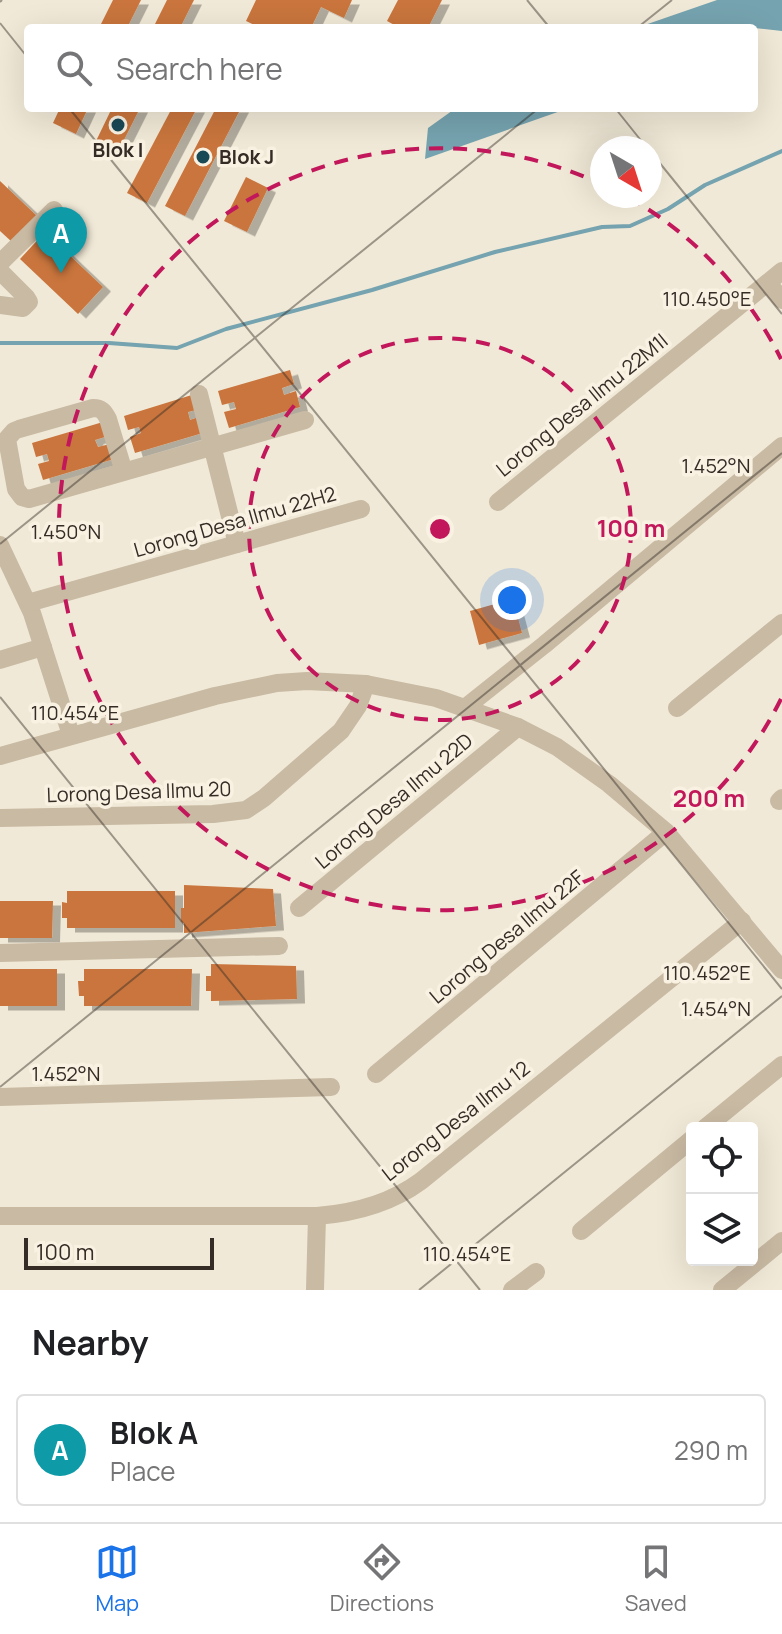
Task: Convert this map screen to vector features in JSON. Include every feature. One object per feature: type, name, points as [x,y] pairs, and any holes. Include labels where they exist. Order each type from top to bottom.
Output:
[{"type":"street","points":[[0,263],[54,210]]},
{"type":"street","points":[[0,271],[29,300],[23,308],[0,305]]},
{"type":"street","points":[[775,277],[782,300]]},
{"type":"street","name":"Lorong Desa Ilmu 22M1I","points":[[498,502],[775,277]]},
{"type":"street","points":[[199,394],[237,544]]},
{"type":"street","points":[[124,472],[108,419],[98,408],[19,429],[7,439],[16,489],[26,499],[124,472],[305,420]]},
{"type":"street","points":[[466,707],[782,446]]},
{"type":"street","name":"Lorong Desa Ilmu 22H2","points":[[28,603],[361,509]]},
{"type":"street","points":[[0,545],[7,578],[28,603],[71,735]]},
{"type":"street","points":[[677,708],[782,623]]},
{"type":"street","points":[[0,660],[43,647]]},
{"type":"street","points":[[0,756],[215,696],[277,683],[366,684],[436,698],[518,727],[557,747],[634,804],[666,832],[782,970]]},
{"type":"street","name":"Lorong Desa Ilmu 20","points":[[0,818],[213,814],[246,810],[341,731],[358,706],[366,684]]},
{"type":"street","name":"Lorong Desa Ilmu 22D","points":[[299,908],[518,727]]},
{"type":"street","name":"Lorong Desa Ilmu 22F","points":[[376,1074],[666,832]]},
{"type":"street","name":"Lorong Desa Ilmu 12","points":[[0,1216],[317,1216],[364,1209],[395,1198],[409,1190],[742,921]]},
{"type":"street","points":[[0,953],[279,946]]},
{"type":"street","points":[[712,1122],[782,1065]]},
{"type":"street","points":[[0,1097],[331,1087]]},
{"type":"street","points":[[581,1231],[686,1144]]},
{"type":"street","points":[[315,1290],[317,1216]]},
{"type":"street","points":[[722,1290],[782,1241]]},
{"type":"street","points":[[512,1290],[536,1272]]},
{"type":"water","points":[[717,0],[782,0],[782,31],[758,28],[758,24],[648,24]]},
{"type":"water","points":[[450,112],[558,112],[425,159],[428,128]]},
{"type":"building","points":[[113,0],[141,0],[129,24],[101,24]]},
{"type":"building","points":[[167,0],[194,0],[182,24],[155,24]]},
{"type":"building","points":[[256,0],[352,0],[344,18],[321,7],[313,24],[252,24],[246,21]]},
{"type":"building","points":[[398,0],[442,0],[430,24],[393,24],[387,21]]},
{"type":"building","points":[[58,112],[86,112],[76,134],[53,123]]},
{"type":"building","name":"Blok I","points":[[110,112],[138,112],[118,152],[96,141]]},
{"type":"building","points":[[170,112],[195,112],[147,203],[127,193]]},
{"type":"building","name":"Blok J","points":[[214,112],[239,112],[185,216],[165,206]]},
{"type":"building","points":[[246,177],[268,188],[247,232],[224,221]]},
{"type":"building","points":[[0,181],[38,217],[13,243],[0,231]]},
{"type":"building","points":[[45,232],[103,287],[78,314],[20,259]]},
{"type":"building","points":[[290,370],[294,384],[282,388],[284,395],[296,391],[300,407],[229,428],[224,412],[236,409],[234,402],[222,405],[218,391]]},
{"type":"building","points":[[195,394],[200,409],[188,412],[190,420],[202,416],[206,432],[135,453],[130,437],[141,433],[139,427],[128,430],[124,416]]},
{"type":"building","points":[[103,422],[108,436],[95,440],[98,447],[110,444],[114,459],[43,480],[38,464],[49,461],[47,454],[36,457],[32,443]]},
{"type":"building","points":[[513,599],[522,633],[479,645],[470,611]]},
{"type":"building","points":[[184,885],[273,889],[276,926],[184,933],[181,908],[184,908]]},
{"type":"building","points":[[67,891],[175,891],[175,928],[67,928],[67,918],[62,918],[62,902],[67,903]]},
{"type":"building","points":[[0,901],[53,901],[52,938],[0,938]]},
{"type":"building","points":[[211,964],[296,966],[297,999],[211,1001],[211,991],[206,991],[206,976],[211,976]]},
{"type":"building","points":[[0,969],[57,969],[57,1006],[0,1006]]},
{"type":"building","points":[[84,969],[192,969],[191,1006],[84,1006],[84,996],[79,996],[78,981],[84,981]]},
{"type":"waterway","points":[[0,343],[109,343],[177,348],[226,329],[372,290],[495,252],[602,227],[630,226],[668,209],[705,185],[782,151]]},
{"type":"place","name":"Blok I","points":[[118,125]]},
{"type":"place","name":"Blok J","points":[[203,157]]},
{"type":"place","name":"Blok A","points":[[61,273]]}]
